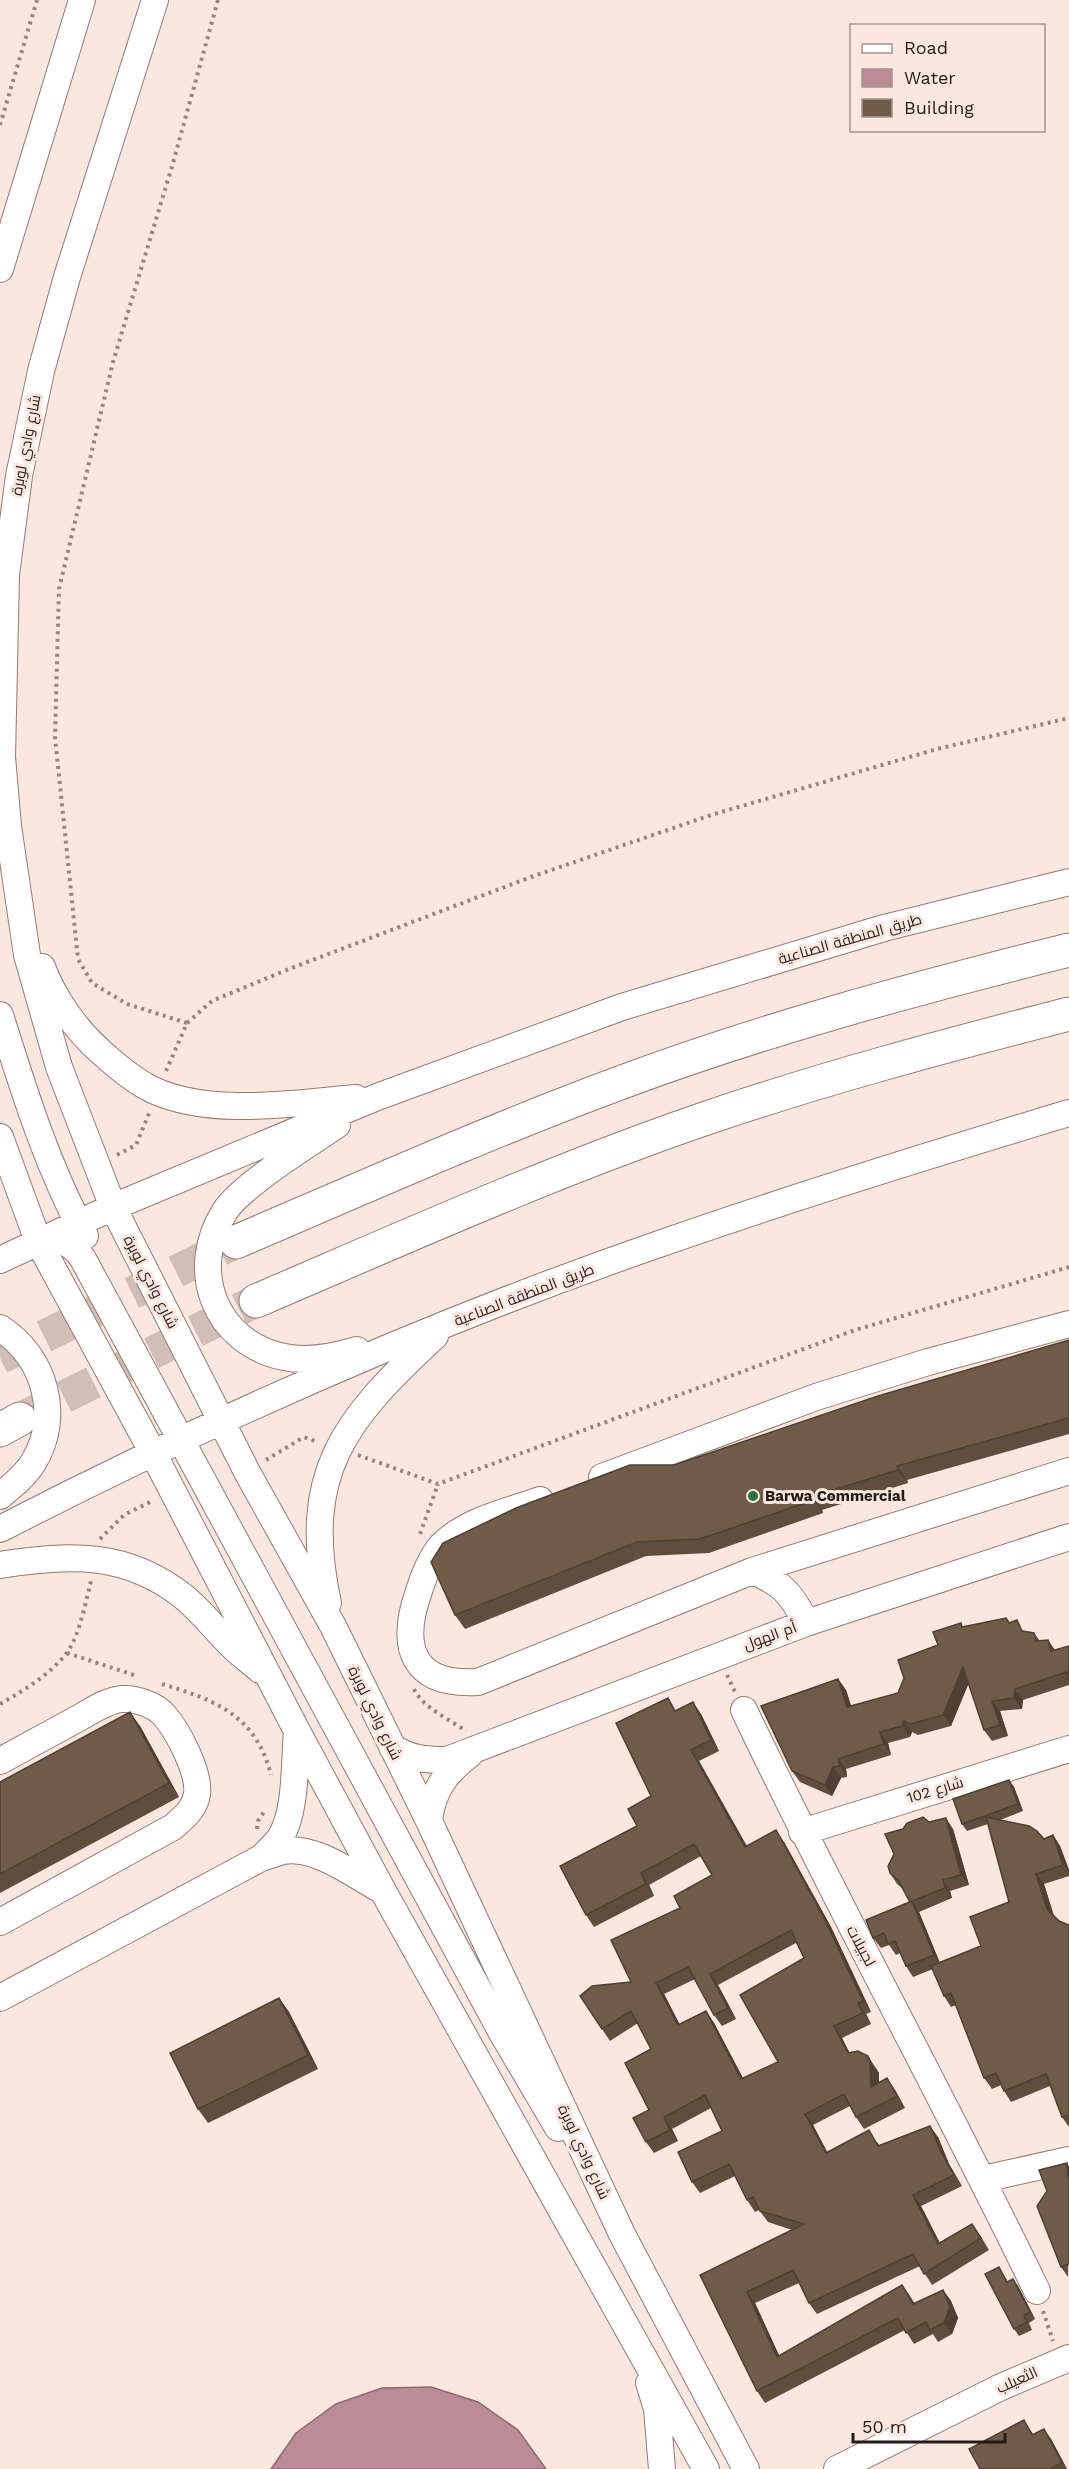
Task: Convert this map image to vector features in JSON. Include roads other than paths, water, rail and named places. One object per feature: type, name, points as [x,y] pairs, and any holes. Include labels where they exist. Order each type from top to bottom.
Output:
[{"type":"highway","points":[[236,1242],[510,1126],[618,1083],[750,1039],[915,989],[1069,950]]},
{"type":"highway","points":[[256,1301],[534,1182],[699,1121],[903,1057],[1069,1014]]},
{"type":"street","points":[[0,269],[82,0]]},
{"type":"street","name":"شارع وادي لوبرة","points":[[156,0],[67,277],[41,371],[18,476],[6,574],[2,746],[16,893],[27,955],[59,1067],[112,1207],[220,1421],[333,1626],[429,1821],[622,2234],[747,2468]]},
{"type":"street","name":"طريق المنطقة الصناعية","points":[[0,1260],[112,1207],[376,1097],[622,1007],[884,928],[1069,882]]},
{"type":"street","points":[[16,893],[45,975],[64,1010],[88,1041],[121,1069],[158,1092],[186,1100],[240,1106],[376,1097]]},
{"type":"street","points":[[0,1015],[30,1110],[52,1169],[78,1222],[181,1412],[196,1421],[220,1421]]},
{"type":"street","points":[[376,1097],[255,1184],[226,1209],[214,1230],[206,1259],[214,1301],[228,1324],[245,1341],[264,1352],[286,1358],[334,1357],[449,1324]]},
{"type":"street","name":"طريق المنطقة الصناعية","points":[[0,1529],[220,1421],[449,1324],[659,1244],[861,1176],[1069,1113]]},
{"type":"street","points":[[0,1137],[38,1241],[153,1453],[297,1731],[383,1891],[706,2469]]},
{"type":"street","points":[[38,1241],[57,1239],[66,1242],[78,1252],[182,1439],[502,2033],[622,2234]]},
{"type":"street","points":[[333,1626],[319,1553],[320,1514],[325,1480],[347,1431],[379,1389],[449,1324]]},
{"type":"street","points":[[1069,1324],[928,1362],[816,1397],[464,1528],[442,1545],[433,1557],[417,1596],[410,1626],[409,1643],[417,1662],[428,1673],[456,1683],[478,1682],[752,1570],[1069,1471]]},
{"type":"street","points":[[0,1329],[16,1339],[39,1371],[46,1394],[48,1417],[42,1444],[32,1464],[0,1496]]},
{"type":"street","name":"أم الهول","points":[[392,1747],[405,1755],[425,1760],[447,1760],[806,1623],[1069,1537]]},
{"type":"street","points":[[0,1565],[60,1558],[96,1558],[128,1565],[183,1596],[229,1643],[272,1680]]},
{"type":"street","points":[[752,1570],[773,1579],[788,1592],[806,1623]]},
{"type":"street","points":[[0,1761],[99,1707],[123,1698],[150,1705],[163,1714],[181,1742],[198,1784],[193,1808],[173,1827],[0,1922]]},
{"type":"street","name":"لجبيلات","points":[[744,1710],[802,1832],[983,2179],[1037,2291]]},
{"type":"street","points":[[261,1858],[280,1839],[289,1819],[294,1797],[297,1731]]},
{"type":"street","name":"أم الهول","points":[[429,1821],[438,1786],[451,1769],[477,1748]]},
{"type":"street","name":"شارع 102","points":[[802,1832],[1069,1749]]},
{"type":"street","points":[[0,1998],[261,1858],[285,1851],[306,1851],[327,1859],[383,1891]]},
{"type":"street","points":[[983,2179],[1069,2160]]},
{"type":"street","points":[[579,2244],[623,2344],[651,2387],[657,2409],[662,2469]]},
{"type":"street","name":"الثعيلب","points":[[837,2469],[1001,2387],[1064,2360]]},
{"type":"water","points":[[431,2387],[478,2402],[518,2430],[546,2469],[271,2469],[296,2433],[336,2404],[382,2388]]},
{"type":"tunnel","points":[[0,1358],[236,1242]]},
{"type":"tunnel","points":[[20,1419],[256,1301]]},
{"type":"place","name":"Barwa Commercial","points":[[753,1496]]}]
